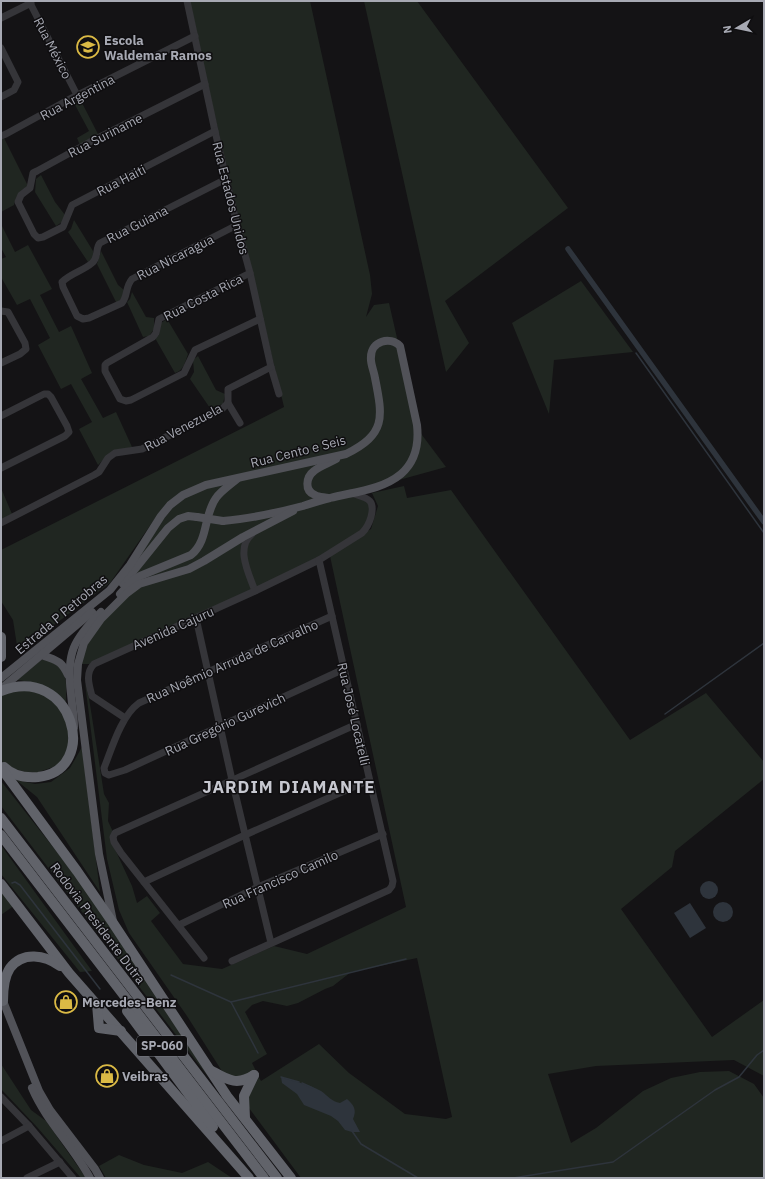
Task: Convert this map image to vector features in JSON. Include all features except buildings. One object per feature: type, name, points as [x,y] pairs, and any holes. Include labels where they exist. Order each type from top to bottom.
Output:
[{"type":"highway","points":[[1,637],[1,657]]},
{"type":"highway","points":[[1,690],[11,687],[26,686],[42,690],[54,697],[63,707],[71,722],[74,736],[72,748],[67,760],[58,770],[46,776],[30,778],[16,775],[1,765]]},
{"type":"highway","points":[[1,768],[113,923],[210,1070],[291,1178]]},
{"type":"highway","name":"Rodovia Presidente Dutra","points":[[1,818],[277,1178]]},
{"type":"highway","name":"Rodovia Presidente Dutra","points":[[1,835],[264,1178]]},
{"type":"highway","points":[[1,884],[69,973],[250,1178]]},
{"type":"highway","points":[[61,914],[116,996],[250,1178]]},
{"type":"highway","points":[[2,1001],[3,988],[10,969],[24,958],[34,956],[42,957],[52,961],[69,973]]},
{"type":"highway","points":[[97,1004],[99,1028],[121,1032]]},
{"type":"highway","points":[[210,1070],[236,1082],[246,1080],[254,1075],[244,1096],[245,1118]]},
{"type":"main road","name":"Rua Cento e Seis","points":[[237,478],[346,454],[361,446],[372,437],[380,418],[380,400],[370,356],[376,344],[379,342],[394,342],[400,346],[417,424],[419,437],[417,450],[410,464],[390,483],[351,493]]},
{"type":"main road","points":[[329,498],[314,495],[307,486],[307,480],[314,471],[346,454]]},
{"type":"main road","name":"Estrada P Petrobras","points":[[74,736],[69,677],[71,657],[80,635],[133,580],[191,555],[196,551],[204,536],[211,509],[216,498],[237,478]]},
{"type":"main road","name":"Estrada P Petrobras","points":[[1,678],[110,590],[130,565],[161,516],[170,505],[182,495],[194,489],[237,478]]},
{"type":"main road","points":[[1,690],[114,593],[168,528],[179,519],[188,516],[223,521],[235,520],[302,506],[351,493]]},
{"type":"main road","points":[[113,923],[99,854],[77,680],[78,664],[84,642],[101,619],[139,584],[189,569],[243,536],[302,506]]},
{"type":"main road","points":[[42,655],[64,666],[69,677]]},
{"type":"main road","points":[[2,1001],[36,1098],[90,1178]]},
{"type":"main road","points":[[2,1001],[39,1091],[50,1110],[95,1169],[100,1178]]},
{"type":"street","name":"Rua Estados Unidos","points":[[187,1],[226,179],[250,272],[271,367],[279,394]]},
{"type":"street","points":[[1,18],[30,2]]},
{"type":"street","name":"Rua México","points":[[30,2],[77,95]]},
{"type":"street","name":"Rua Argentina","points":[[1,136],[77,95],[195,36]]},
{"type":"street","points":[[1,48],[18,82],[14,90],[1,97]]},
{"type":"street","name":"Rua Suriname","points":[[38,238],[34,234],[18,202],[21,195],[30,188],[33,173],[98,137],[205,84]]},
{"type":"street","name":"Rua Haiti","points":[[38,238],[43,237],[63,226],[72,205],[215,131]]},
{"type":"street","name":"Rua Guiana","points":[[83,319],[77,316],[62,282],[68,276],[92,264],[96,259],[98,245],[100,243],[226,179]]},
{"type":"street","name":"Rua Nicaragua","points":[[83,319],[90,318],[122,303],[126,299],[128,284],[132,280],[237,225]]},
{"type":"street","name":"Rua Costa Rica","points":[[250,272],[160,319],[156,333],[153,337],[107,362],[105,365],[105,371],[120,399],[126,401],[131,400],[184,372],[195,350],[260,319]]},
{"type":"street","points":[[1,363],[20,354],[26,349],[25,343],[4,312]]},
{"type":"street","name":"Rua Venezuela","points":[[1,523],[99,472],[108,458],[115,453],[147,448],[222,408],[228,402],[228,388],[271,367]]},
{"type":"street","points":[[1,416],[44,394],[48,394],[69,432],[65,436],[1,468]]},
{"type":"street","points":[[228,402],[240,423]]},
{"type":"street","name":"Avenida Cajuru","points":[[125,718],[92,696],[88,677],[90,668],[94,664],[319,560],[362,533],[368,528],[373,509],[372,503],[368,499],[351,493]]},
{"type":"street","points":[[256,590],[244,554],[244,549],[247,539],[261,527]]},
{"type":"street","name":"Rua José Locatelli","points":[[271,943],[389,890],[393,881],[319,560]]},
{"type":"street","name":"Rua Noêmio Arruda de Carvalho","points":[[125,718],[132,708],[139,703],[332,616]]},
{"type":"street","points":[[196,618],[232,780],[271,943],[232,961]]},
{"type":"street","name":"Rua Gregório Gurevich","points":[[125,718],[104,768],[105,773],[109,775],[125,770],[344,669]]},
{"type":"street","points":[[204,958],[121,853],[114,842],[113,836],[115,833],[357,724]]},
{"type":"street","points":[[144,882],[369,780]]},
{"type":"street","name":"Rua Francisco Camilo","points":[[178,925],[258,887],[383,834]]},
{"type":"street","points":[[1,1097],[29,1126],[74,1178]]},
{"type":"street","points":[[1,1141],[29,1126]]},
{"type":"street","points":[[27,1178],[60,1162]]},
{"type":"shaded area","points":[[190,1],[310,1],[370,275],[372,294],[366,317],[374,305],[389,303],[417,425],[422,435],[446,467],[352,493],[368,499],[373,509],[360,535],[371,529],[378,506],[372,493],[404,486],[407,498],[451,490],[630,740],[706,693],[764,762],[764,779],[675,851],[672,867],[621,909],[712,1037],[764,1000],[764,1076],[734,1060],[596,1066],[548,1074],[571,1143],[596,1128],[643,1091],[671,1078],[700,1072],[729,1071],[754,1084],[764,1098],[764,1178],[301,1178],[246,1104],[257,1074],[261,1081],[319,1044],[349,1073],[405,1114],[446,1119],[452,1117],[417,958],[351,972],[333,986],[298,1003],[287,1006],[263,1001],[252,1005],[245,1012],[267,1054],[252,1063],[257,1073],[246,1077],[225,1076],[187,1016],[129,933],[119,910],[107,859],[85,683],[89,698],[104,794],[109,803],[108,821],[113,832],[114,847],[132,886],[137,903],[147,896],[160,913],[151,921],[183,964],[222,969],[274,946],[307,954],[406,907],[330,556],[94,664],[78,664],[83,645],[125,595],[127,579],[156,517],[110,583],[18,652],[13,620],[1,601],[1,550],[284,407],[213,108]]},
{"type":"shaded area","points":[[364,1],[417,1],[568,208],[445,301],[469,343],[446,372]]},
{"type":"shaded area","points":[[80,99],[99,136],[80,145],[77,138],[89,131],[74,103]]},
{"type":"shaded area","points":[[4,138],[28,186],[19,194],[14,205],[1,212],[1,139]]},
{"type":"shaded area","points":[[41,175],[55,202],[65,215],[62,222],[56,226],[35,192],[36,179]]},
{"type":"shaded area","points":[[74,220],[93,251],[94,257],[88,262],[68,232],[71,229]]},
{"type":"shaded area","points":[[1,224],[15,252],[28,245],[52,289],[40,295],[59,332],[71,326],[92,373],[81,379],[103,418],[116,412],[132,447],[110,453],[98,465],[79,429],[92,422],[71,384],[61,389],[38,345],[50,338],[30,299],[17,305],[1,277],[1,259],[6,257],[1,248]]},
{"type":"shaded area","points":[[101,251],[118,285],[124,290],[123,297],[118,302],[116,302],[97,264]]},
{"type":"shaded area","points":[[581,281],[633,352],[554,360],[549,414],[512,323]]},
{"type":"shaded area","points":[[132,292],[146,317],[154,318],[154,329],[149,336],[143,337],[127,302],[130,299]]},
{"type":"shaded area","points":[[167,319],[188,354],[182,368],[175,373],[155,338],[159,335],[161,323]]},
{"type":"shaded area","points":[[198,356],[216,390],[225,394],[223,404],[210,408],[190,379],[194,372],[193,360]]},
{"type":"shaded area","points":[[1,488],[12,514],[1,520]]},
{"type":"shaded area","points":[[41,660],[47,660],[62,670],[66,680],[66,702],[44,686],[32,682],[17,680]]},
{"type":"shaded area","points":[[27,688],[55,700],[69,723],[68,752],[59,765],[36,773],[25,772],[12,768],[4,764],[1,760],[1,693]]},
{"type":"shaded area","points":[[82,747],[100,892],[37,797],[16,780],[35,784],[51,782],[70,768]]},
{"type":"shaded area","points":[[1,781],[101,908],[209,1078],[1,806]]},
{"type":"shaded area","points":[[1,845],[92,971],[80,972],[1,874]]},
{"type":"shaded area","points":[[709,881],[715,884],[718,890],[715,896],[709,899],[703,896],[700,890],[703,884]]},
{"type":"shaded area","points":[[1,887],[15,905],[1,915]]},
{"type":"shaded area","points":[[723,902],[730,905],[733,912],[730,919],[723,922],[716,919],[713,912],[716,905]]},
{"type":"shaded area","points":[[690,903],[706,928],[690,938],[674,913]]},
{"type":"shaded area","points":[[1,1064],[31,1110],[46,1121],[86,1178],[81,1178],[37,1127],[1,1089]]},
{"type":"shaded area","points":[[281,1077],[321,1091],[332,1100],[340,1103],[347,1099],[354,1108],[355,1113],[353,1119],[360,1132],[345,1130],[338,1121],[331,1116],[304,1105],[297,1094],[282,1083]]},
{"type":"shaded area","points":[[119,1155],[144,1165],[182,1173],[208,1162],[232,1178],[106,1178],[99,1166]]},
{"type":"waterway","points":[[568,249],[764,522]]},
{"type":"waterway","points":[[636,353],[764,533]]},
{"type":"waterway","points":[[665,714],[764,643]]},
{"type":"waterway","points":[[12,883],[15,882],[20,885],[100,989]]},
{"type":"waterway","points":[[231,1002],[406,959]]},
{"type":"waterway","points":[[171,975],[231,1002],[258,1053]]},
{"type":"waterway","points":[[513,1178],[613,1162],[715,1090],[739,1077],[757,1055],[764,1050]]},
{"type":"waterway","points":[[281,1077],[299,1082]]},
{"type":"waterway","points":[[302,1083],[313,1088]]},
{"type":"waterway","points":[[352,1131],[361,1144],[418,1178]]},
{"type":"place","name":"Escola Waldemar Ramos","points":[[88,47]]},
{"type":"place","name":"Mercedes-Benz","points":[[66,1002]]},
{"type":"place","name":"Veibras","points":[[107,1076]]},
{"type":"district","name":"JARDIM DIAMANTE","points":[[289,787]]}]
